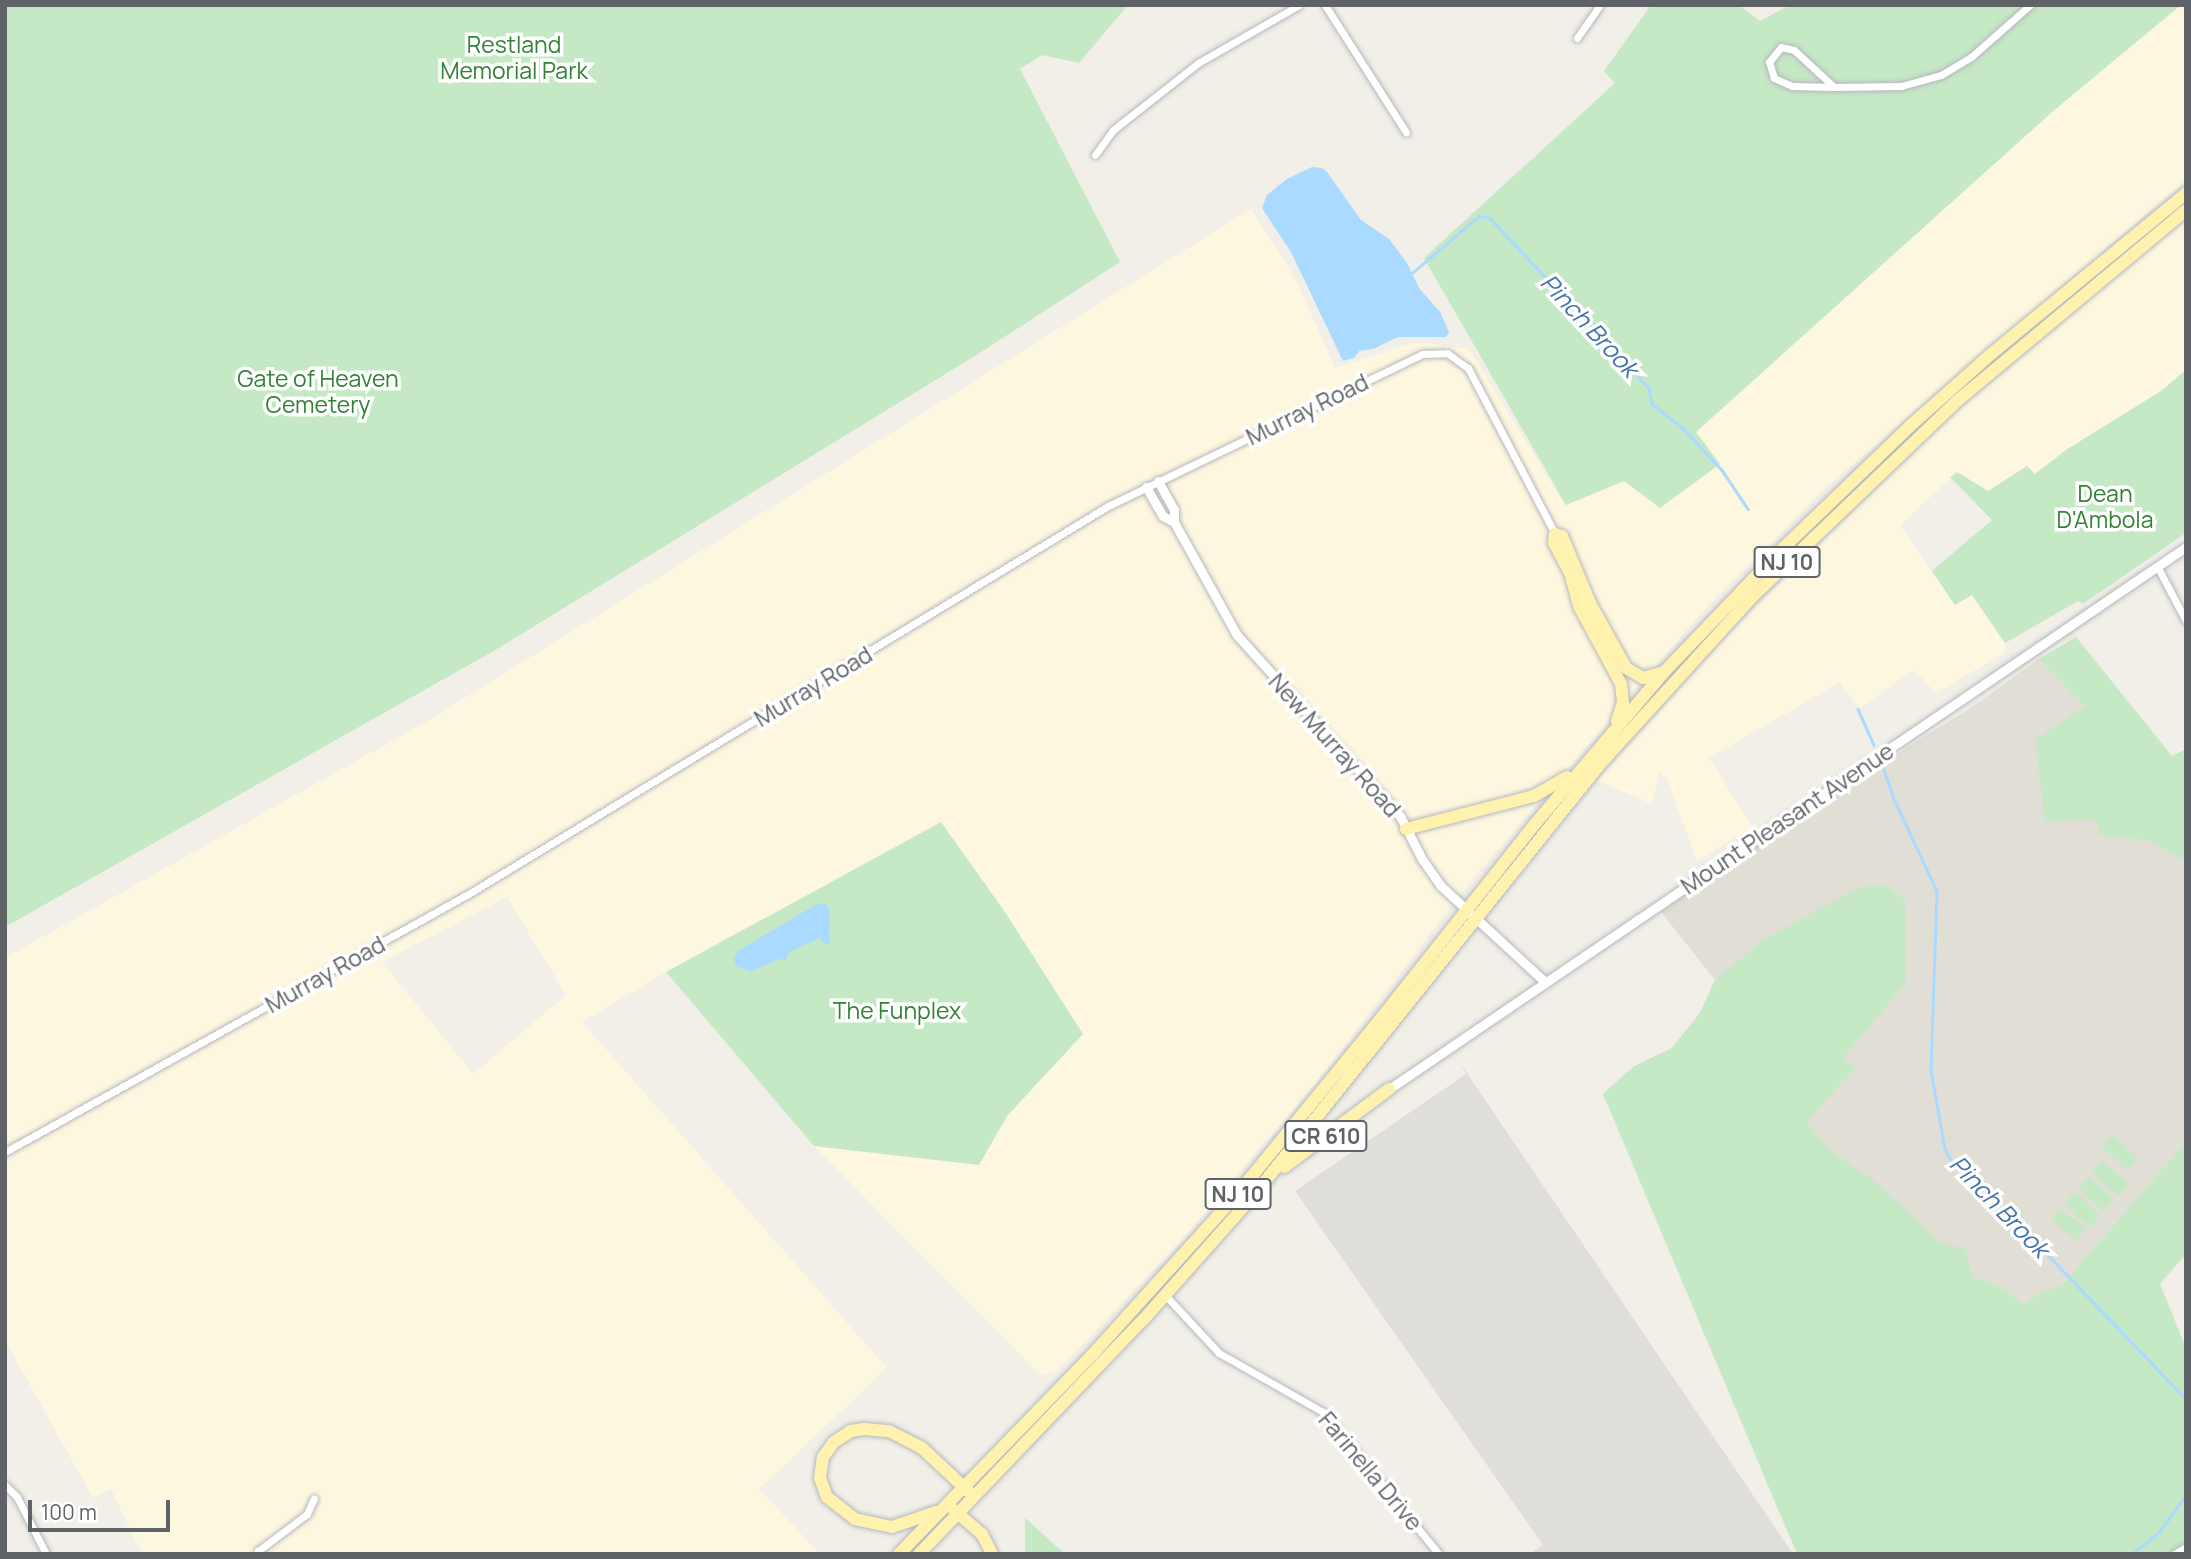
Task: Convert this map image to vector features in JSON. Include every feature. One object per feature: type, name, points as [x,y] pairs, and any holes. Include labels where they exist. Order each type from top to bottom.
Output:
[{"type":"main road","name":"NJ 10","points":[[899,1554],[942,1510],[969,1492],[1165,1295],[1264,1182],[1588,758],[1664,672],[1777,554],[1910,426],[2000,346],[2186,193]]},
{"type":"main road","name":"NJ 10","points":[[919,1554],[959,1513],[969,1492],[1234,1198],[1601,762],[1792,557],[1957,401],[2186,210]]},
{"type":"main road","points":[[1615,727],[1623,704],[1622,684],[1579,606],[1570,573],[1554,543],[1555,534],[1562,536],[1590,603],[1626,668],[1643,678],[1664,672]]},
{"type":"main road","points":[[1406,829],[1546,791],[1588,758]]},
{"type":"main road","name":"CR 610","points":[[1264,1182],[1388,1089]]},
{"type":"main road","points":[[969,1492],[922,1448],[889,1431],[864,1429],[851,1432],[834,1441],[823,1457],[820,1478],[827,1497],[855,1520],[892,1527],[942,1510],[959,1513],[982,1534],[992,1554]]},
{"type":"street","points":[[1096,155],[1113,130],[1198,63],[1299,5]]},
{"type":"street","points":[[1325,5],[1406,132]]},
{"type":"street","points":[[1577,38],[1600,5]]},
{"type":"street","points":[[1834,87],[1794,50],[1782,47],[1769,62],[1771,74],[1781,83],[1810,89],[1901,86],[1941,75],[1972,57],[2030,5]]},
{"type":"street","name":"Murray Road","points":[[5,1152],[470,894],[1088,518],[1146,486],[1422,354],[1441,352],[1453,356],[1468,368],[1555,534]]},
{"type":"street","name":"New Murray Road","points":[[1158,481],[1174,510],[1174,522],[1237,635],[1393,808],[1436,879],[1545,982]]},
{"type":"street","name":"New Murray Road","points":[[1146,486],[1163,516],[1174,522]]},
{"type":"street","name":"Mount Pleasant Avenue","points":[[1388,1089],[2186,547]]},
{"type":"street","points":[[2157,566],[2186,621]]},
{"type":"street","name":"Farinella Drive","points":[[1165,1295],[1219,1353],[1323,1412],[1439,1554]]},
{"type":"street","points":[[5,1485],[17,1497],[46,1554]]},
{"type":"street","points":[[260,1554],[258,1551],[307,1514],[314,1498]]},
{"type":"street","points":[[2174,1554],[2186,1547]]},
{"type":"shaded area","points":[[2181,5],[2186,5],[2186,180],[1824,489],[1702,612],[1469,883],[1319,1079],[1180,1242],[1056,1372],[1040,1375],[814,1146],[979,1165],[1007,1116],[1083,1034],[942,823],[666,972],[582,1022],[887,1368],[759,1489],[820,1554],[142,1554],[111,1489],[93,1498],[5,1340],[5,958],[431,719],[1251,209],[1297,282],[1335,368],[1417,342],[1469,349],[1565,505],[1624,481],[1720,465],[1696,432],[2052,112]],"holes":[[[507,897],[566,995],[473,1074],[382,962]]]},
{"type":"shaded area","points":[[2186,218],[2186,369],[2161,391],[2066,450],[2035,475],[2027,466],[1988,492],[1957,472],[1900,525],[1955,605],[1972,595],[2005,643],[2004,653],[1936,693],[1914,670],[1859,708],[1840,682],[1709,758],[1752,827],[1697,861],[1667,778],[1659,772],[1652,804],[1598,781],[1730,633],[1945,421]]},
{"type":"shaded area","points":[[2039,659],[2086,706],[2100,835],[2150,841],[2186,862],[2186,1142],[2060,1287],[2058,1347],[1603,1094],[1633,1067],[1672,1048],[1700,1013],[1715,980],[1661,912],[1828,797],[1972,707]]},
{"type":"shaded area","points":[[1456,1057],[1793,1554],[1530,1554],[1543,1545],[1295,1191],[1466,1074]]},
{"type":"green space","name":"Gate of Heaven Cemetery","points":[[5,5],[1128,5],[1079,63],[1042,55],[1020,69],[1120,262],[978,354],[497,649],[5,927]]},
{"type":"green space","points":[[1651,5],[1739,5],[1760,21],[1790,5],[2181,5],[2052,112],[1696,432],[1720,464],[1660,508],[1624,481],[1566,505],[1424,258],[1615,83],[1604,71]]},
{"type":"green space","name":"Dean D'Ambola","points":[[2186,370],[2186,533],[2083,604],[2078,601],[2005,643],[1972,595],[1955,605],[1932,571],[1992,520],[1950,477],[1957,472],[1988,491],[2027,466],[2035,474],[2066,450],[2161,391]]},
{"type":"green space","points":[[2076,637],[2172,756],[2186,749],[2186,862],[2150,841],[2100,835],[2096,820],[2045,821],[2035,740],[2085,706],[2039,659]]},
{"type":"green space","name":"The Funplex","points":[[941,822],[1005,912],[1083,1034],[1007,1116],[979,1165],[814,1146],[666,972]]},
{"type":"green space","points":[[1862,886],[1888,886],[1905,901],[1906,982],[1844,1057],[1855,1068],[1806,1122],[1826,1146],[1864,1175],[1868,1175],[1941,1243],[1966,1249],[1973,1278],[1999,1286],[2024,1305],[2043,1291],[2060,1287],[2186,1142],[2186,1254],[2160,1284],[2186,1348],[2186,1554],[1797,1554],[1603,1094],[1633,1067],[1672,1048],[1700,1013],[1715,980],[1763,940]]},
{"type":"green space","points":[[2113,1135],[2138,1158],[2127,1170],[2102,1147]]},
{"type":"green space","points":[[2102,1161],[2128,1184],[2118,1196],[2092,1173]]},
{"type":"green space","points":[[2089,1177],[2114,1199],[2103,1211],[2079,1189]]},
{"type":"green space","points":[[2075,1192],[2100,1215],[2089,1227],[2064,1204]]},
{"type":"green space","points":[[2061,1208],[2086,1230],[2076,1241],[2051,1219]]},
{"type":"green space","points":[[1025,1518],[1065,1554],[1025,1554]]},
{"type":"water","points":[[1312,167],[1322,168],[1327,172],[1361,220],[1389,239],[1407,263],[1419,288],[1440,312],[1449,332],[1446,337],[1398,337],[1373,349],[1359,351],[1354,358],[1343,361],[1291,252],[1262,208],[1267,195],[1287,179]]},
{"type":"water","points":[[817,904],[826,904],[830,910],[829,946],[819,938],[788,953],[786,960],[779,959],[750,972],[736,966],[734,958],[738,951]]},
{"type":"waterway","name":"Pinch Brook","points":[[1412,273],[1479,216],[1490,218],[1649,388],[1652,404],[1683,428],[1722,470],[1748,509]]},
{"type":"waterway","name":"Pinch Brook","points":[[1858,709],[1874,745]]},
{"type":"waterway","name":"Pinch Brook","points":[[1882,764],[1895,801],[1937,891],[1931,1071],[1945,1149],[1954,1165],[2023,1229],[2186,1399]]},
{"type":"waterway","name":"Pinch Brook","points":[[2132,1554],[2159,1532],[2186,1495]]},
{"type":"park label","name":"Restland Memorial Park","points":[[514,57]]}]
